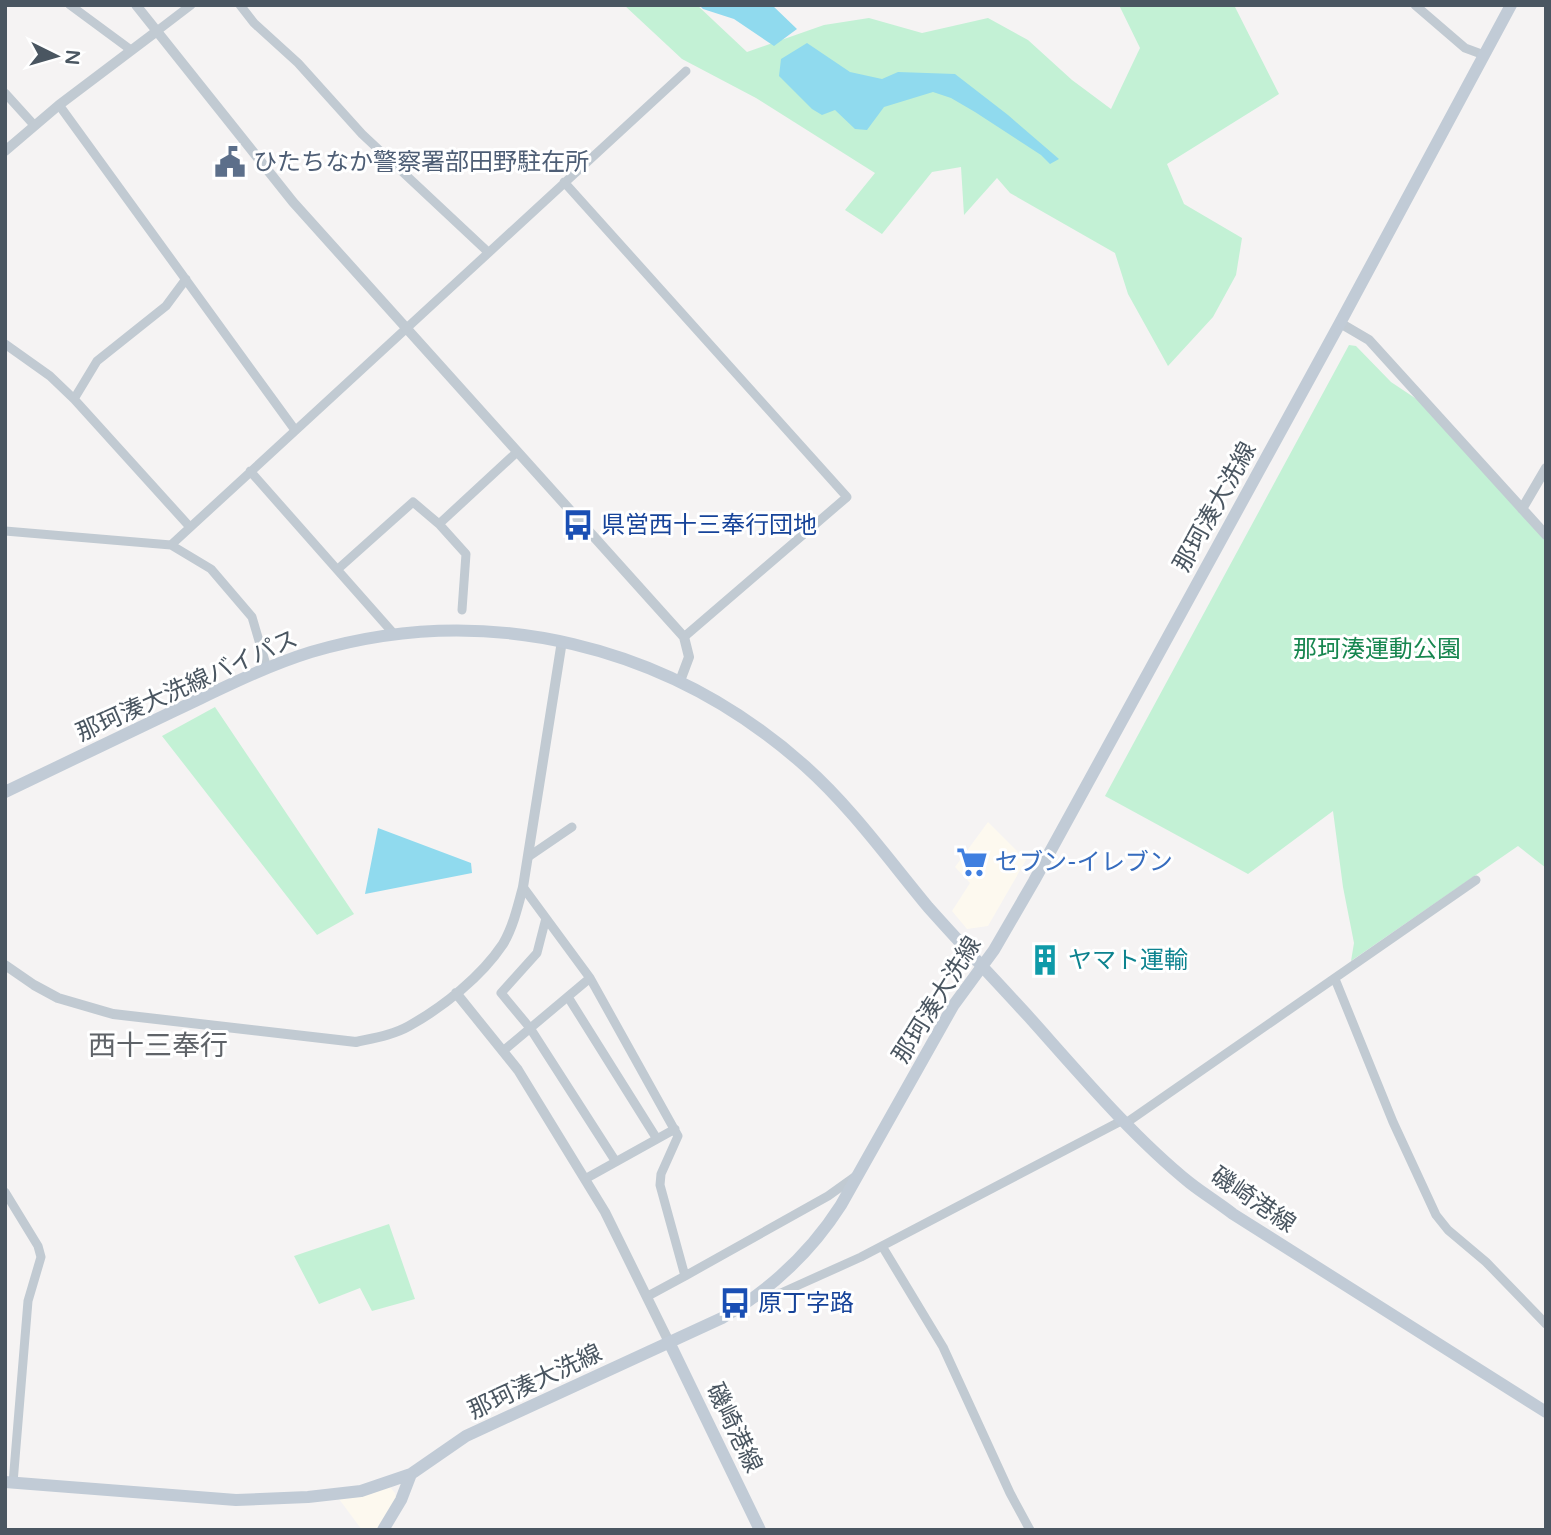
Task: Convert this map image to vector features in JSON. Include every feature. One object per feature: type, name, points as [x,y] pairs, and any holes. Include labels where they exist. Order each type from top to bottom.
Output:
[{"type":"main road","name":"那珂湊大洗線","points":[[9,1483],[236,1500],[308,1497],[361,1490],[411,1474],[466,1436],[722,1318],[778,1279],[831,1221],[861,1173],[953,1006],[994,950],[1034,881],[1511,5]]},
{"type":"main road","name":"那珂湊大洗線バイパス","points":[[5,792],[267,668],[313,652],[394,634],[470,631],[562,641],[629,660],[680,681],[755,726],[809,770],[982,966]]},
{"type":"main road","name":"磯崎港線","points":[[982,966],[1125,1122],[1189,1182],[1233,1213],[1546,1412]]},
{"type":"main road","name":"磯崎港線","points":[[670,1344],[760,1530]]},
{"type":"main road","points":[[383,1530],[401,1500],[411,1474]]},
{"type":"street","points":[[70,5],[131,50]]},
{"type":"street","points":[[136,5],[293,202],[684,637],[689,657],[680,681]]},
{"type":"street","points":[[5,151],[59,105],[191,5]]},
{"type":"street","points":[[240,5],[254,23],[298,63],[362,134],[488,252]]},
{"type":"street","points":[[1415,5],[1465,48],[1484,55]]},
{"type":"street","points":[[171,545],[686,71]]},
{"type":"street","points":[[5,93],[34,125]]},
{"type":"street","points":[[59,105],[295,430]]},
{"type":"street","points":[[564,182],[847,496],[684,637]]},
{"type":"street","points":[[74,399],[97,361],[166,306],[186,279]]},
{"type":"street","points":[[1340,323],[1369,340],[1546,535]]},
{"type":"street","points":[[5,344],[50,376],[74,399],[190,526]]},
{"type":"street","points":[[439,524],[517,452]]},
{"type":"street","points":[[1522,509],[1546,468]]},
{"type":"street","points":[[250,471],[394,634]]},
{"type":"street","points":[[338,569],[413,502],[439,524],[466,554],[462,610]]},
{"type":"street","points":[[5,531],[171,545],[211,569],[252,617],[267,668]]},
{"type":"street","points":[[5,965],[58,998],[113,1014],[356,1042],[382,1037],[407,1027],[456,993],[482,969],[503,942],[515,914],[523,887],[562,641]]},
{"type":"street","points":[[527,857],[572,827]]},
{"type":"street","points":[[755,1297],[781,1293],[882,1246],[1125,1122],[1476,880]]},
{"type":"street","points":[[523,887],[590,978],[678,1136],[661,1174],[660,1185],[685,1276]]},
{"type":"street","points":[[546,918],[537,953],[501,993],[530,1028],[616,1162]]},
{"type":"street","points":[[503,1051],[590,978]]},
{"type":"street","points":[[1335,979],[1411,1164],[1436,1215],[1448,1230],[1486,1262],[1546,1324]]},
{"type":"street","points":[[456,993],[518,1070],[585,1179],[624,1247],[670,1344]]},
{"type":"street","points":[[568,997],[657,1139]]},
{"type":"street","points":[[585,1179],[675,1129]]},
{"type":"street","points":[[648,1296],[828,1196],[861,1173]]},
{"type":"street","points":[[5,1192],[38,1246],[41,1257],[29,1301],[9,1483]]},
{"type":"street","points":[[882,1246],[943,1347],[1010,1493],[1030,1530]]},
{"type":"shaded area","points":[[988,822],[1026,860],[988,926],[967,929],[952,911],[970,883],[955,867]]},
{"type":"shaded area","points":[[390,1487],[396,1498],[377,1530],[362,1530],[339,1499]]},
{"type":"green space","points":[[624,5],[697,5],[747,52],[824,25],[869,18],[922,33],[988,18],[1028,40],[1072,80],[1111,109],[1140,48],[1119,5],[1234,5],[1279,94],[1167,164],[1184,204],[1242,238],[1236,275],[1213,317],[1168,366],[1128,294],[1115,253],[1010,193],[997,178],[964,215],[961,167],[932,172],[882,234],[845,210],[875,173],[756,98],[682,59]]},
{"type":"green space","name":"那珂湊運動公園","points":[[1349,345],[1356,346],[1391,382],[1427,406],[1546,535],[1546,868],[1518,846],[1351,961],[1354,943],[1333,811],[1248,874],[1105,796]]},
{"type":"green space","points":[[215,707],[354,914],[317,935],[162,736]]},
{"type":"green space","points":[[389,1224],[415,1299],[372,1311],[360,1288],[319,1304],[294,1256]]},
{"type":"water","points":[[699,5],[772,5],[797,29],[774,46],[734,19],[703,9]]},
{"type":"water","points":[[807,43],[850,72],[882,79],[898,72],[955,74],[1059,159],[1050,164],[1041,155],[975,112],[951,98],[933,92],[884,107],[867,130],[855,129],[835,110],[822,115],[812,109],[779,76],[781,59]]},
{"type":"water","points":[[378,828],[471,863],[472,873],[365,894]]},
{"type":"place","name":"ひたちなか警察署部田野駐在所","points":[[230,162]]},
{"type":"place","name":"県営西十三奉行団地","points":[[578,525]]},
{"type":"place","name":"セブン-イレブン","points":[[972,862]]},
{"type":"place","name":"ヤマト運輸","points":[[1045,960]]},
{"type":"place","name":"原丁字路","points":[[735,1303]]},
{"type":"district","name":"西十三奉行","points":[[158,1046]]}]
